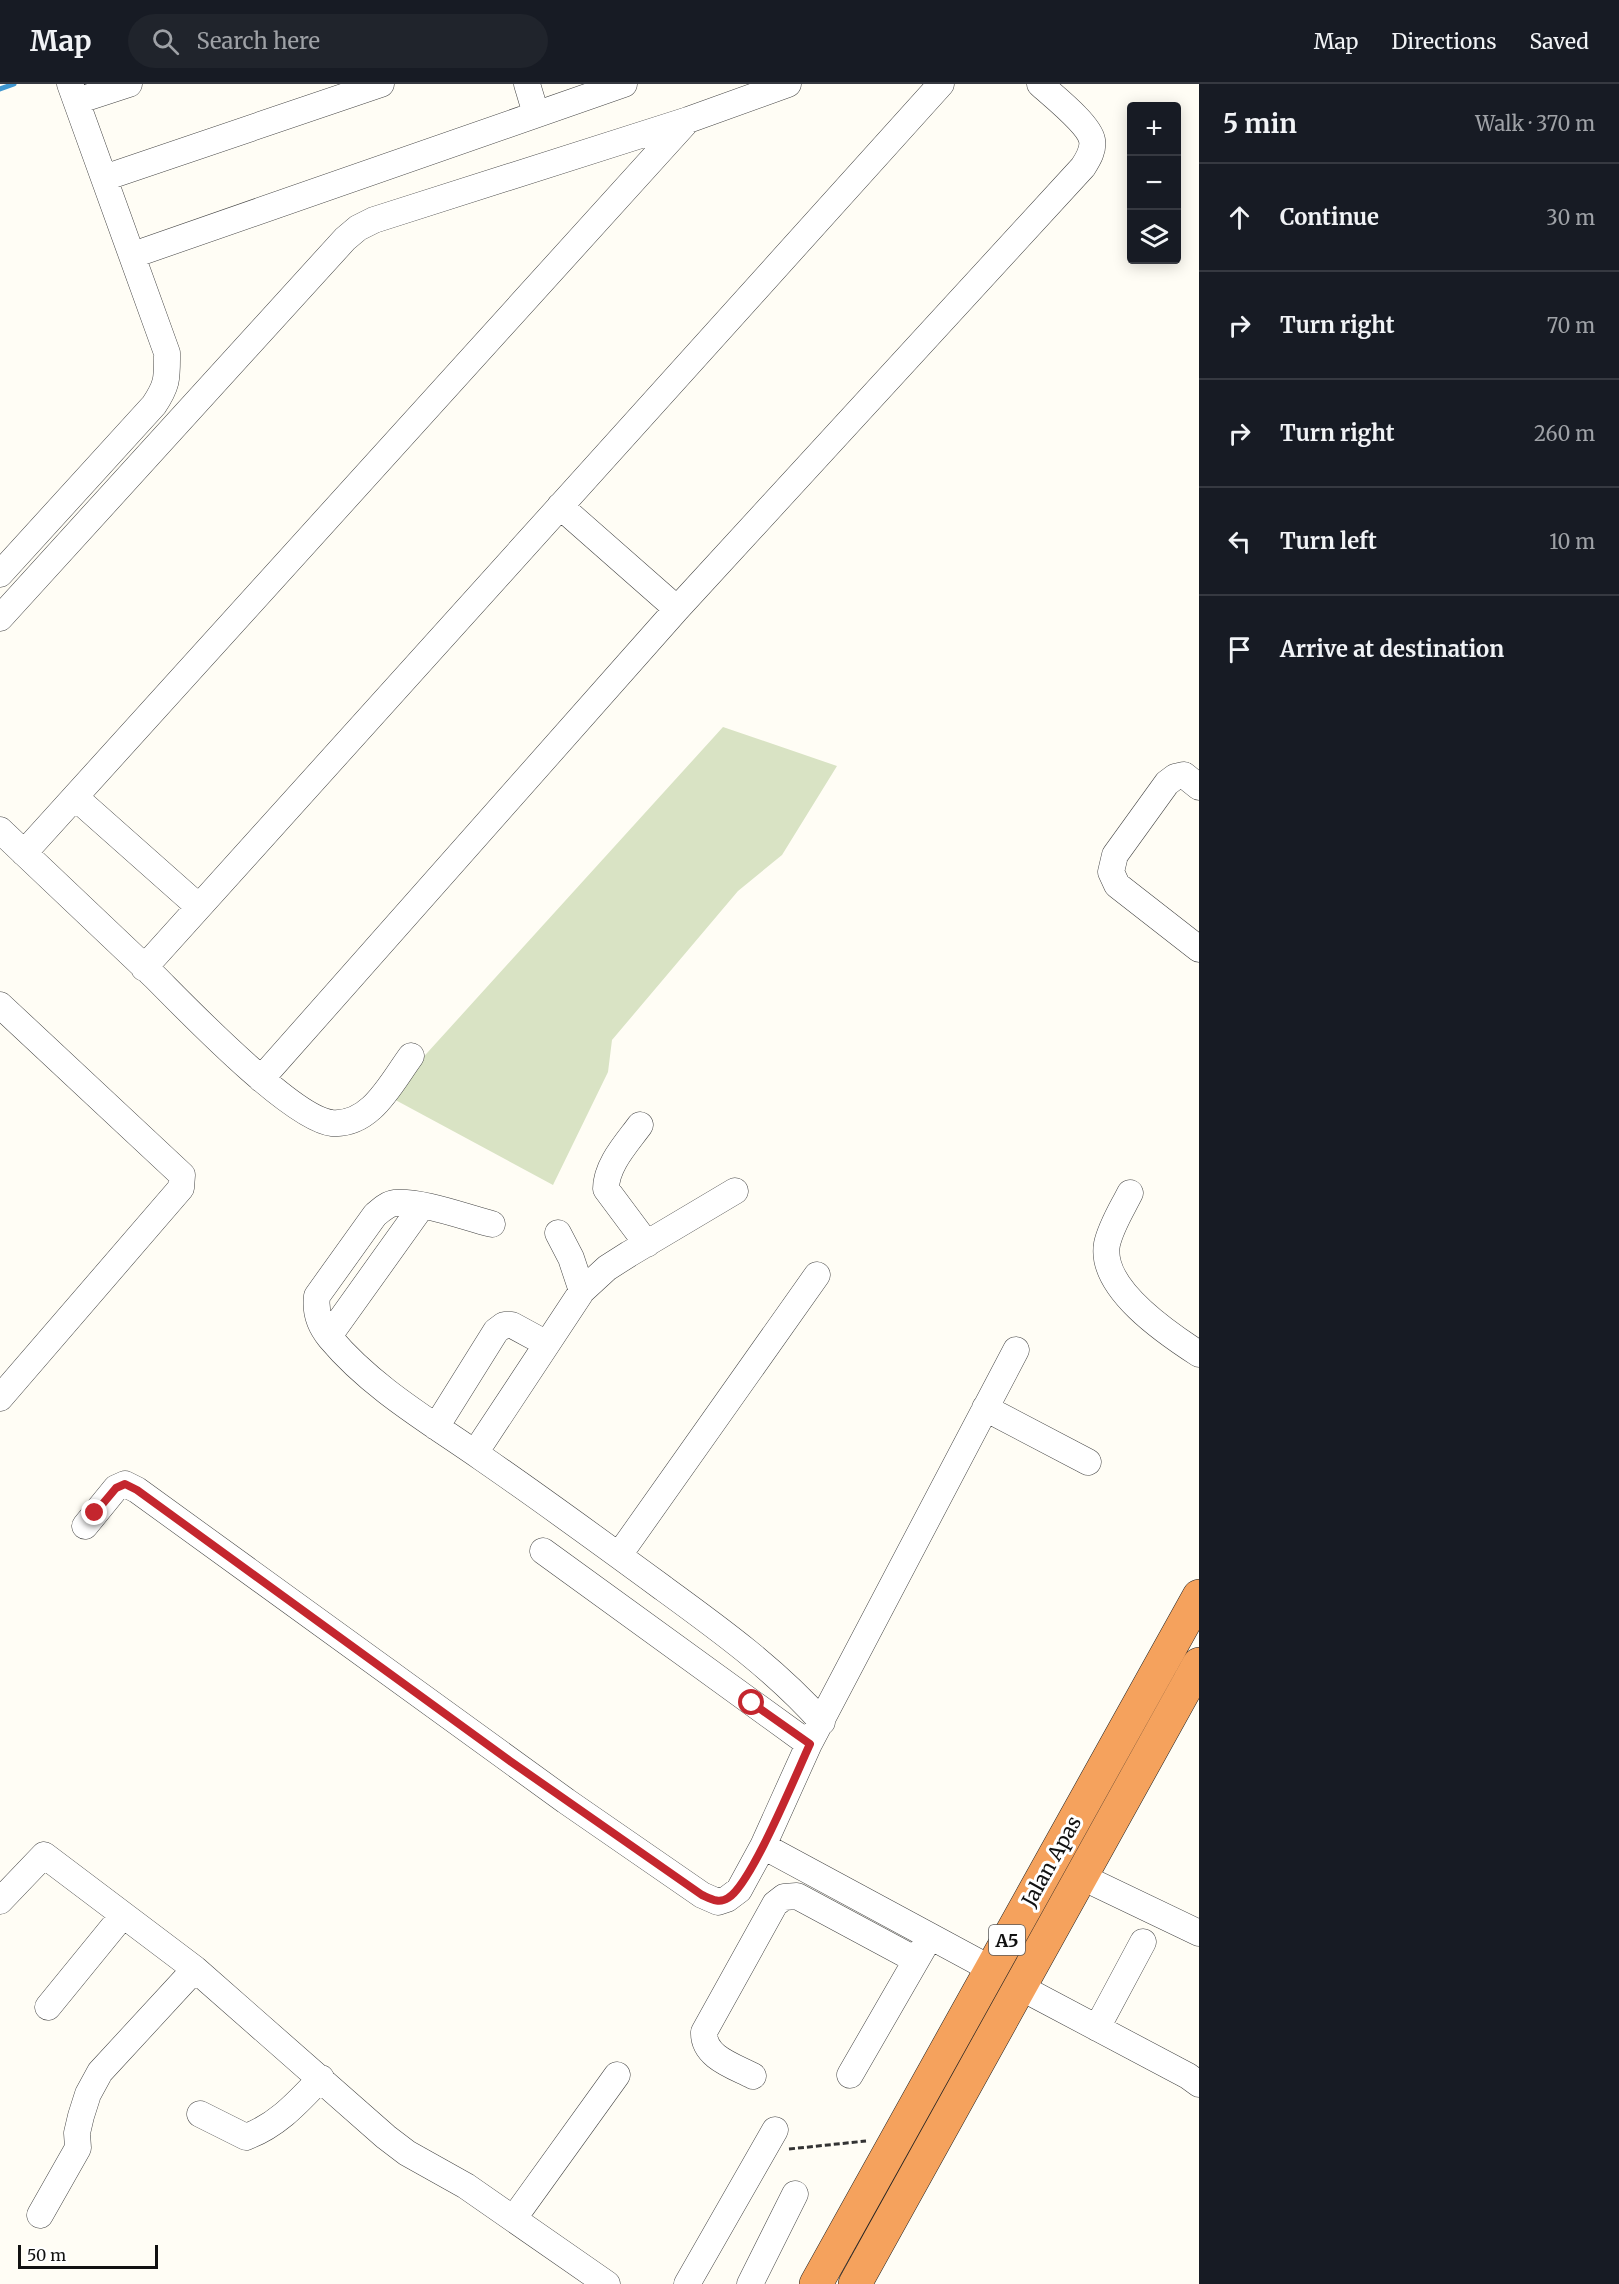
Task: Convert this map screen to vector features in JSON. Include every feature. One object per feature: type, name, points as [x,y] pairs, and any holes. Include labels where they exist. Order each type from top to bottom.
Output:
[{"type":"highway","name":"Jalan Apas","points":[[816,2284],[1199,1596]]},
{"type":"highway","points":[[1138,1705],[1152,1700],[1183,1647],[1192,1643],[1199,1644]]},
{"type":"highway","name":"Jalan Apas","points":[[855,2284],[1199,1664]]},
{"type":"street","points":[[0,574],[154,405],[165,388],[167,353],[74,93],[129,84]]},
{"type":"street","points":[[104,178],[381,84]]},
{"type":"street","points":[[527,84],[536,114]]},
{"type":"street","points":[[133,255],[624,84]]},
{"type":"street","points":[[0,618],[345,239],[358,228],[374,220],[688,120],[788,84]]},
{"type":"street","points":[[144,968],[941,84]]},
{"type":"street","points":[[261,1079],[677,609],[1083,167],[1091,153],[1092,141],[1088,129],[1040,84]]},
{"type":"street","points":[[24,853],[688,120]]},
{"type":"street","points":[[560,506],[677,609]]},
{"type":"street","points":[[1199,787],[1184,775],[1175,777],[1167,783],[1115,855],[1111,872],[1117,885],[1199,949]]},
{"type":"street","points":[[75,797],[199,907]]},
{"type":"street","points":[[0,830],[261,1079],[311,1116],[332,1123],[357,1120],[370,1110],[411,1056]]},
{"type":"street","points":[[0,1005],[182,1175],[181,1188],[0,1398]]},
{"type":"street","points":[[640,1125],[616,1158],[607,1179],[606,1189],[647,1244]]},
{"type":"street","points":[[475,1453],[582,1291],[607,1269],[735,1191]]},
{"type":"street","points":[[1130,1193],[1110,1235],[1107,1245],[1107,1261],[1117,1282],[1131,1300],[1166,1332],[1199,1354]]},
{"type":"street","points":[[492,1224],[422,1206],[394,1203],[384,1207],[375,1215],[317,1296],[318,1315],[328,1336],[401,1404],[475,1453],[707,1620],[796,1693],[822,1722]]},
{"type":"street","points":[[558,1233],[571,1258],[582,1291]]},
{"type":"street","points":[[619,1556],[817,1275]]},
{"type":"street","points":[[436,1427],[496,1331],[504,1325],[512,1325],[547,1344]]},
{"type":"street","points":[[85,1526],[116,1488],[125,1484],[137,1490],[510,1761],[702,1895],[718,1902],[727,1899],[739,1890],[763,1846],[810,1744],[1016,1350]]},
{"type":"street","points":[[985,1408],[1088,1462]]},
{"type":"street","points":[[543,1551],[810,1744]]},
{"type":"street","points":[[763,1846],[991,1969]]},
{"type":"street","points":[[0,1900],[44,1855],[195,1970],[321,2078],[386,2138],[407,2153],[466,2186],[607,2284]]},
{"type":"street","points":[[1082,1877],[1199,1933]]},
{"type":"street","points":[[753,2076],[711,2053],[704,2041],[704,2032],[775,1904],[784,1897],[797,1896],[916,1960]]},
{"type":"street","points":[[48,2007],[123,1915]]},
{"type":"street","points":[[850,2075],[930,1936]]},
{"type":"street","points":[[1097,2028],[1143,1942]]},
{"type":"street","points":[[40,2215],[78,2148],[77,2133],[81,2116],[88,2094],[100,2072],[195,1970]]},
{"type":"street","points":[[1020,1987],[1199,2084]]},
{"type":"street","points":[[514,2218],[617,2074]]},
{"type":"street","points":[[200,2114],[246,2137],[262,2131],[286,2115],[321,2078]]},
{"type":"street","points":[[687,2284],[770,2138]]},
{"type":"street","points":[[750,2284],[795,2194]]},
{"type":"path","points":[[770,2138],[782,2150],[872,2140]]},
{"type":"green space","points":[[723,727],[837,766],[782,855],[738,891],[612,1040],[608,1072],[553,1185],[388,1096]]},
{"type":"waterway","points":[[0,89],[14,84]]},
{"type":"route","points":[[95,1513],[116,1488],[125,1484],[137,1490],[566,1801],[702,1895],[718,1902],[727,1899],[739,1890],[763,1846],[810,1744],[752,1703]]}]
